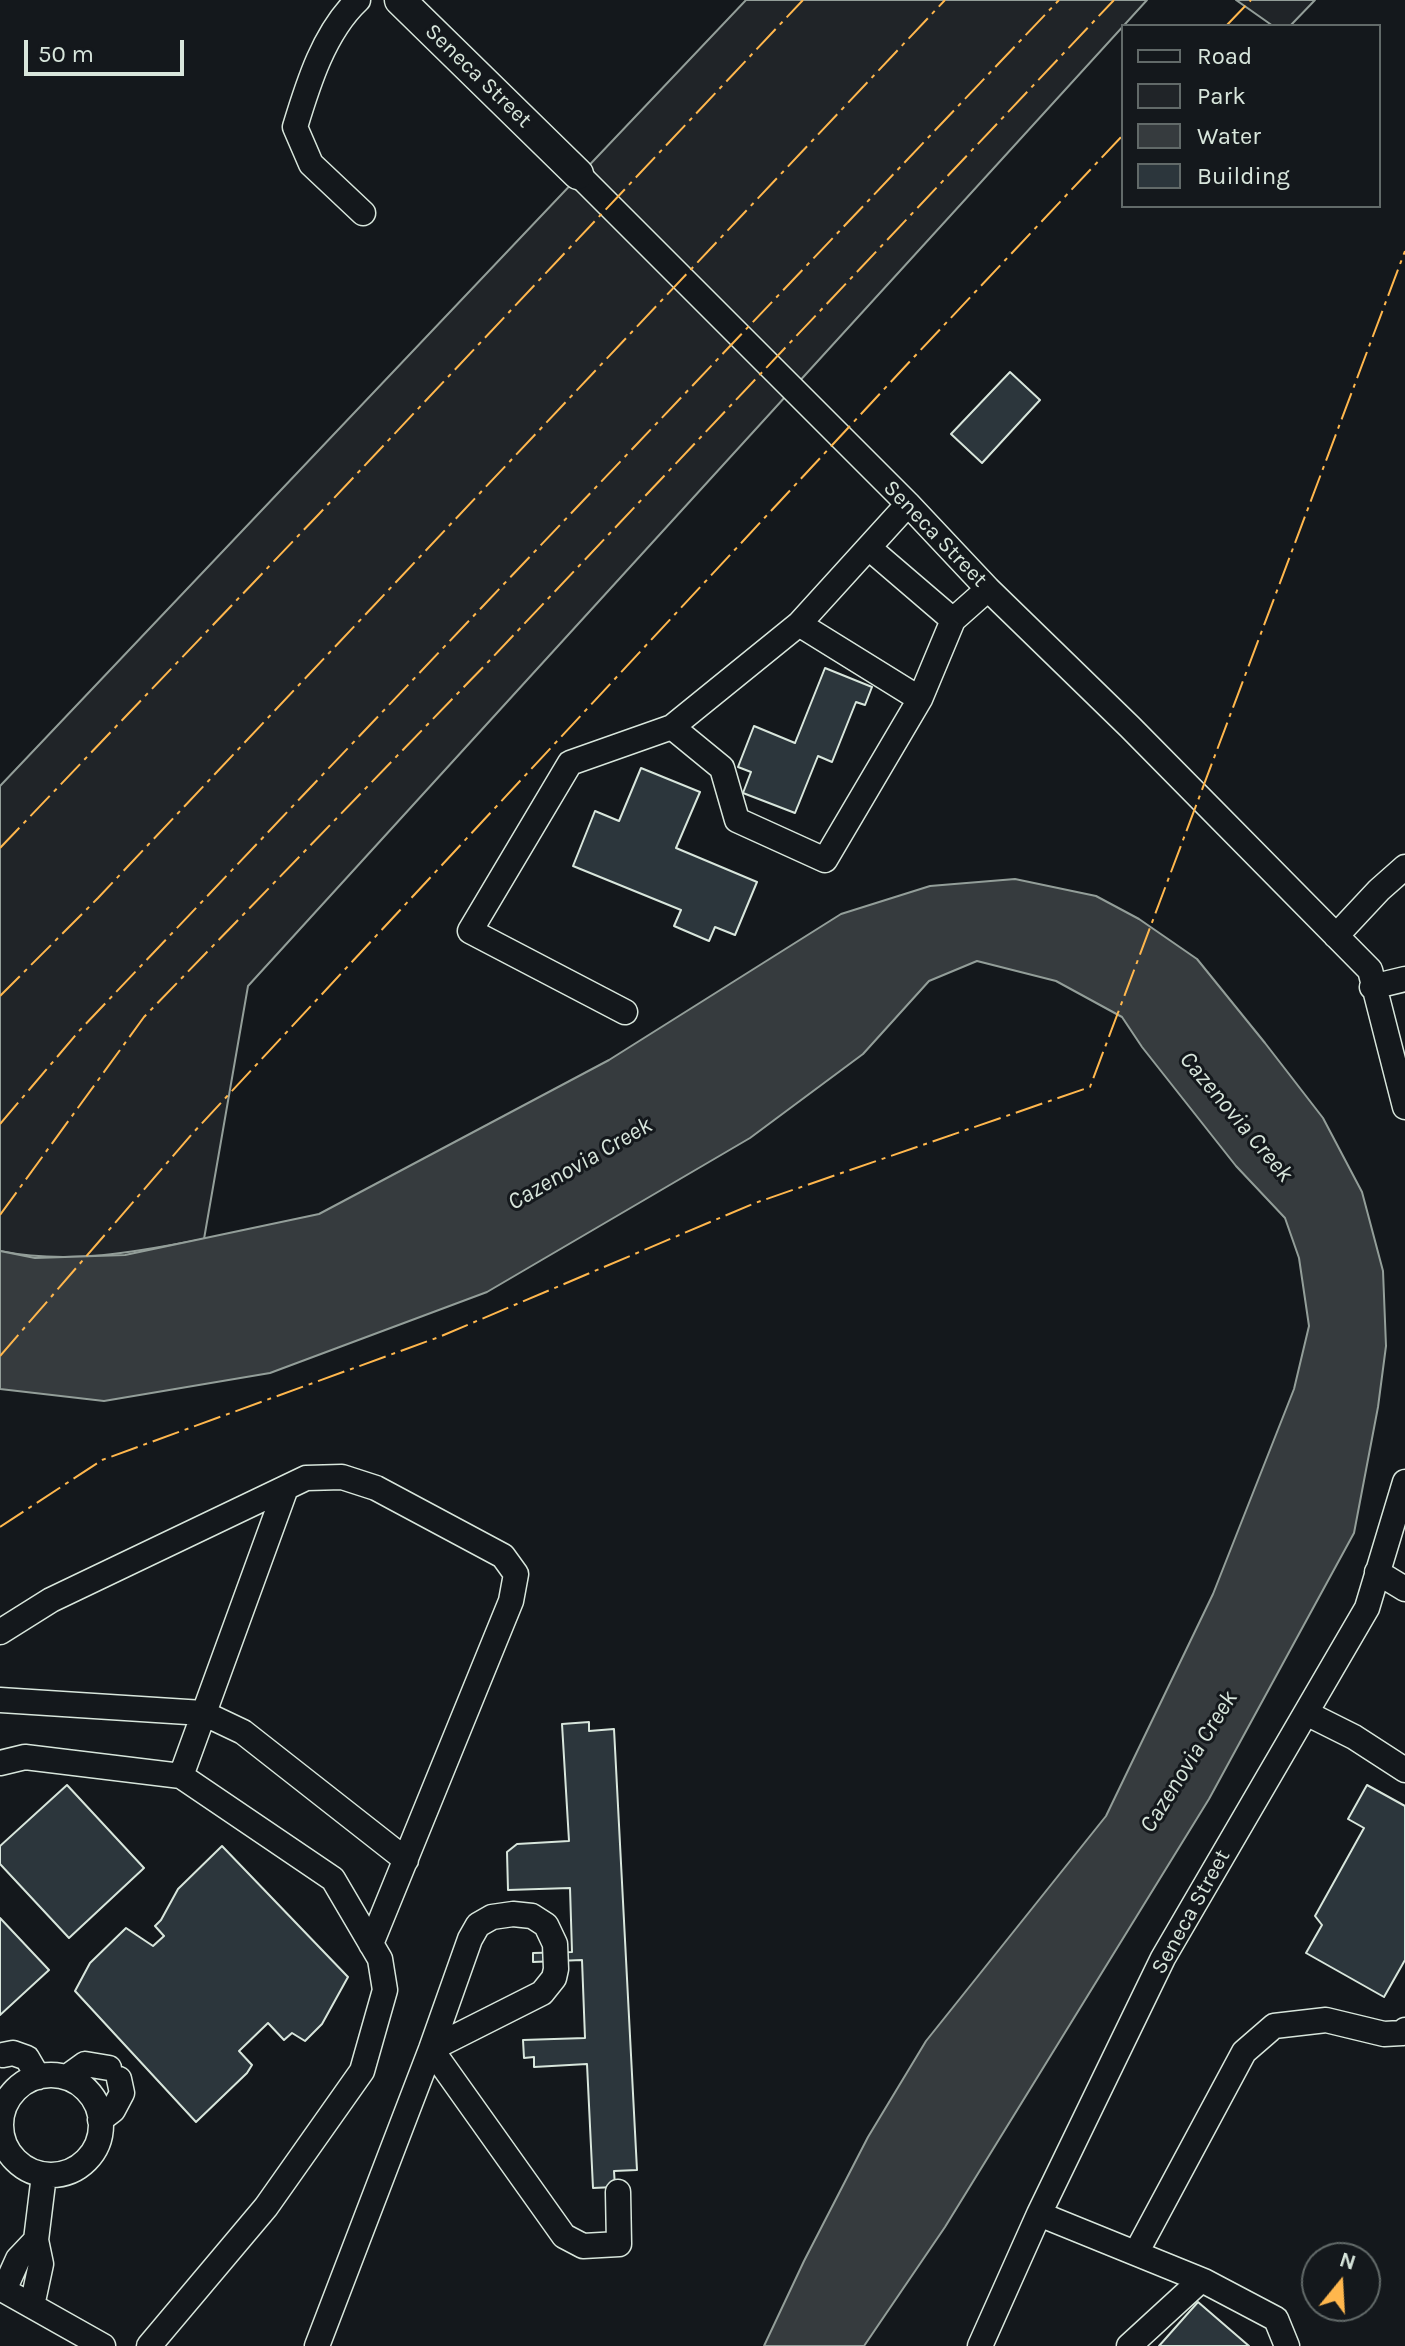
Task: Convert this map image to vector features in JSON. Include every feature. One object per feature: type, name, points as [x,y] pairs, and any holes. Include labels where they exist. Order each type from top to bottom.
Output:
[{"type":"main road","name":"Seneca Street","points":[[400,0],[578,174]]},
{"type":"street","points":[[358,0],[345,13],[309,80],[295,127],[311,164],[363,213]]},
{"type":"street","name":"Seneca Street","points":[[578,174],[1370,970],[1405,1107]]},
{"type":"street","points":[[625,1012],[470,931],[570,763],[672,727],[799,624],[908,504]]},
{"type":"street","points":[[869,548],[953,620]]},
{"type":"street","points":[[672,727],[722,768],[737,820],[825,860],[920,699],[953,620],[988,589]]},
{"type":"street","points":[[799,624],[920,699]]},
{"type":"street","points":[[1336,936],[1405,867]]},
{"type":"street","points":[[1372,987],[1405,979]]},
{"type":"street","points":[[0,1632],[51,1600],[306,1478],[342,1477],[376,1488],[503,1556],[516,1574],[511,1601],[371,1944]]},
{"type":"street","name":"Seneca Street","points":[[980,2346],[1039,2214],[1163,1958],[1367,1608],[1405,1482]]},
{"type":"street","points":[[181,1776],[286,1488]]},
{"type":"street","points":[[1377,1572],[1405,1589]]},
{"type":"street","points":[[0,1700],[203,1713],[243,1732],[406,1860]]},
{"type":"street","points":[[1306,1713],[1354,1737],[1405,1770]]},
{"type":"street","points":[[0,1763],[25,1757],[181,1776],[333,1879],[380,1959],[385,1990],[362,2071],[266,2207],[149,2346]]},
{"type":"street","points":[[317,2346],[470,1939],[478,1925],[492,1917],[513,1914],[532,1916],[546,1925],[555,1944],[556,1969],[554,1978],[542,1993],[431,2049]]},
{"type":"street","points":[[1136,2253],[1244,2052],[1274,2026],[1326,2020],[1384,2034],[1405,2030]]},
{"type":"street","points":[[431,2049],[564,2236],[583,2246],[619,2244],[618,2192]]},
{"type":"street","points":[[3,2055],[13,2053],[27,2058],[38,2077]]},
{"type":"street","points":[[67,2077],[85,2064],[114,2074],[122,2093],[113,2110],[100,2120]]},
{"type":"street","points":[[38,2077],[67,2077],[93,2097],[100,2112],[98,2144],[89,2158],[69,2172],[44,2175],[29,2170],[15,2160],[5,2147],[1,2113],[8,2098],[19,2086],[38,2077]]},
{"type":"street","points":[[32,2306],[41,2264],[36,2240],[44,2175]]},
{"type":"street","points":[[1039,2214],[1201,2280],[1276,2319],[1287,2346]]},
{"type":"street","points":[[36,2240],[18,2259],[2,2289],[103,2346]]},
{"type":"street","points":[[1129,2346],[1201,2280]]},
{"type":"green space","points":[[746,0],[1147,0],[1125,24],[1121,24],[1121,29],[248,986],[204,1239],[77,1257],[0,1251],[0,786]]},
{"type":"green space","points":[[1236,0],[1315,0],[1292,24],[1270,24]]},
{"type":"water","name":"Cazenovia Creek","points":[[1015,879],[1096,896],[1139,919],[1197,959],[1323,1118],[1362,1192],[1383,1271],[1386,1346],[1378,1407],[1354,1533],[1209,1799],[945,2227],[864,2346],[764,2346],[868,2137],[926,2041],[1106,1816],[1213,1594],[1294,1389],[1309,1326],[1299,1258],[1285,1218],[1236,1166],[1122,1017],[1056,981],[977,961],[929,981],[863,1054],[750,1138],[487,1292],[270,1373],[104,1401],[0,1389],[0,1251],[35,1258],[125,1255],[319,1214],[609,1060],[841,914],[930,886]]},
{"type":"building","points":[[1010,372],[1040,400],[982,463],[951,434]]},
{"type":"building","points":[[825,668],[872,687],[865,705],[856,702],[832,762],[818,756],[795,813],[743,793],[751,772],[738,767],[754,726],[795,743]]},
{"type":"building","points":[[641,768],[700,792],[676,848],[757,882],[735,935],[715,927],[709,941],[674,926],[681,910],[573,866],[595,811],[619,821]]},
{"type":"building","points":[[589,1722],[589,1731],[614,1729],[637,2170],[614,2171],[615,2187],[593,2188],[587,2064],[534,2067],[534,2057],[524,2058],[523,2040],[585,2038],[582,1960],[533,1962],[533,1953],[572,1952],[570,1888],[508,1890],[507,1852],[517,1844],[569,1841],[562,1724]]},
{"type":"building","points":[[67,1785],[144,1868],[69,1938],[0,1864],[0,1846]]},
{"type":"building","points":[[1367,1785],[1405,1806],[1405,1960],[1384,1997],[1306,1953],[1322,1925],[1315,1916],[1364,1828],[1348,1819]]},
{"type":"building","points":[[222,1846],[348,1977],[322,2024],[305,2041],[292,2033],[284,2040],[268,2023],[239,2051],[252,2065],[247,2073],[196,2122],[75,1991],[90,1963],[126,1928],[153,1946],[164,1936],[155,1926],[178,1889]]},
{"type":"building","points":[[0,1918],[49,1970],[0,2015]]},
{"type":"building","points":[[1198,2302],[1249,2346],[1159,2346]]},
{"type":"power","points":[[0,848],[803,0]]},
{"type":"power","points":[[0,996],[98,898],[945,0]]},
{"type":"power","points":[[0,1124],[80,1030],[1059,0]]},
{"type":"power","points":[[0,1215],[144,1017],[491,659],[1114,0]]},
{"type":"power","points":[[1228,24],[1251,0]]},
{"type":"power","points":[[0,1356],[192,1134],[1121,137]]},
{"type":"power","points":[[0,1527],[102,1460],[439,1337],[755,1203],[1090,1087],[1405,251]]}]
